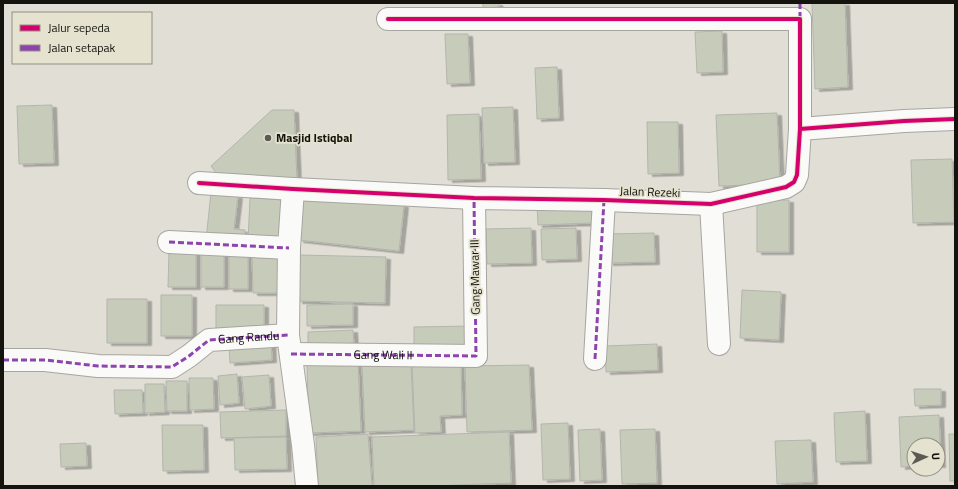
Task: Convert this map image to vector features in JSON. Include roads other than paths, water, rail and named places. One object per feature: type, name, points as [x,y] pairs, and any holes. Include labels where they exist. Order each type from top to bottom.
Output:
[{"type":"street","points":[[388,19],[800,11],[800,129],[904,121],[955,119]]},
{"type":"street","name":"Jalan Rezeki","points":[[199,183],[474,198],[604,200],[711,204],[786,187],[794,182],[797,175],[800,129]]},
{"type":"street","points":[[293,189],[289,248],[289,345],[303,445],[306,486]]},
{"type":"street","name":"Gang Mawar III","points":[[474,198],[476,356]]},
{"type":"street","points":[[595,359],[604,200]]},
{"type":"street","points":[[711,204],[719,344]]},
{"type":"street","points":[[169,242],[289,248]]},
{"type":"street","name":"Gang Randu","points":[[3,360],[45,360],[98,366],[172,367],[209,340],[289,345]]},
{"type":"street","name":"Gang Wali II","points":[[289,345],[476,356]]},
{"type":"place","name":"Masjid Istiqbal","points":[[268,138]]}]
